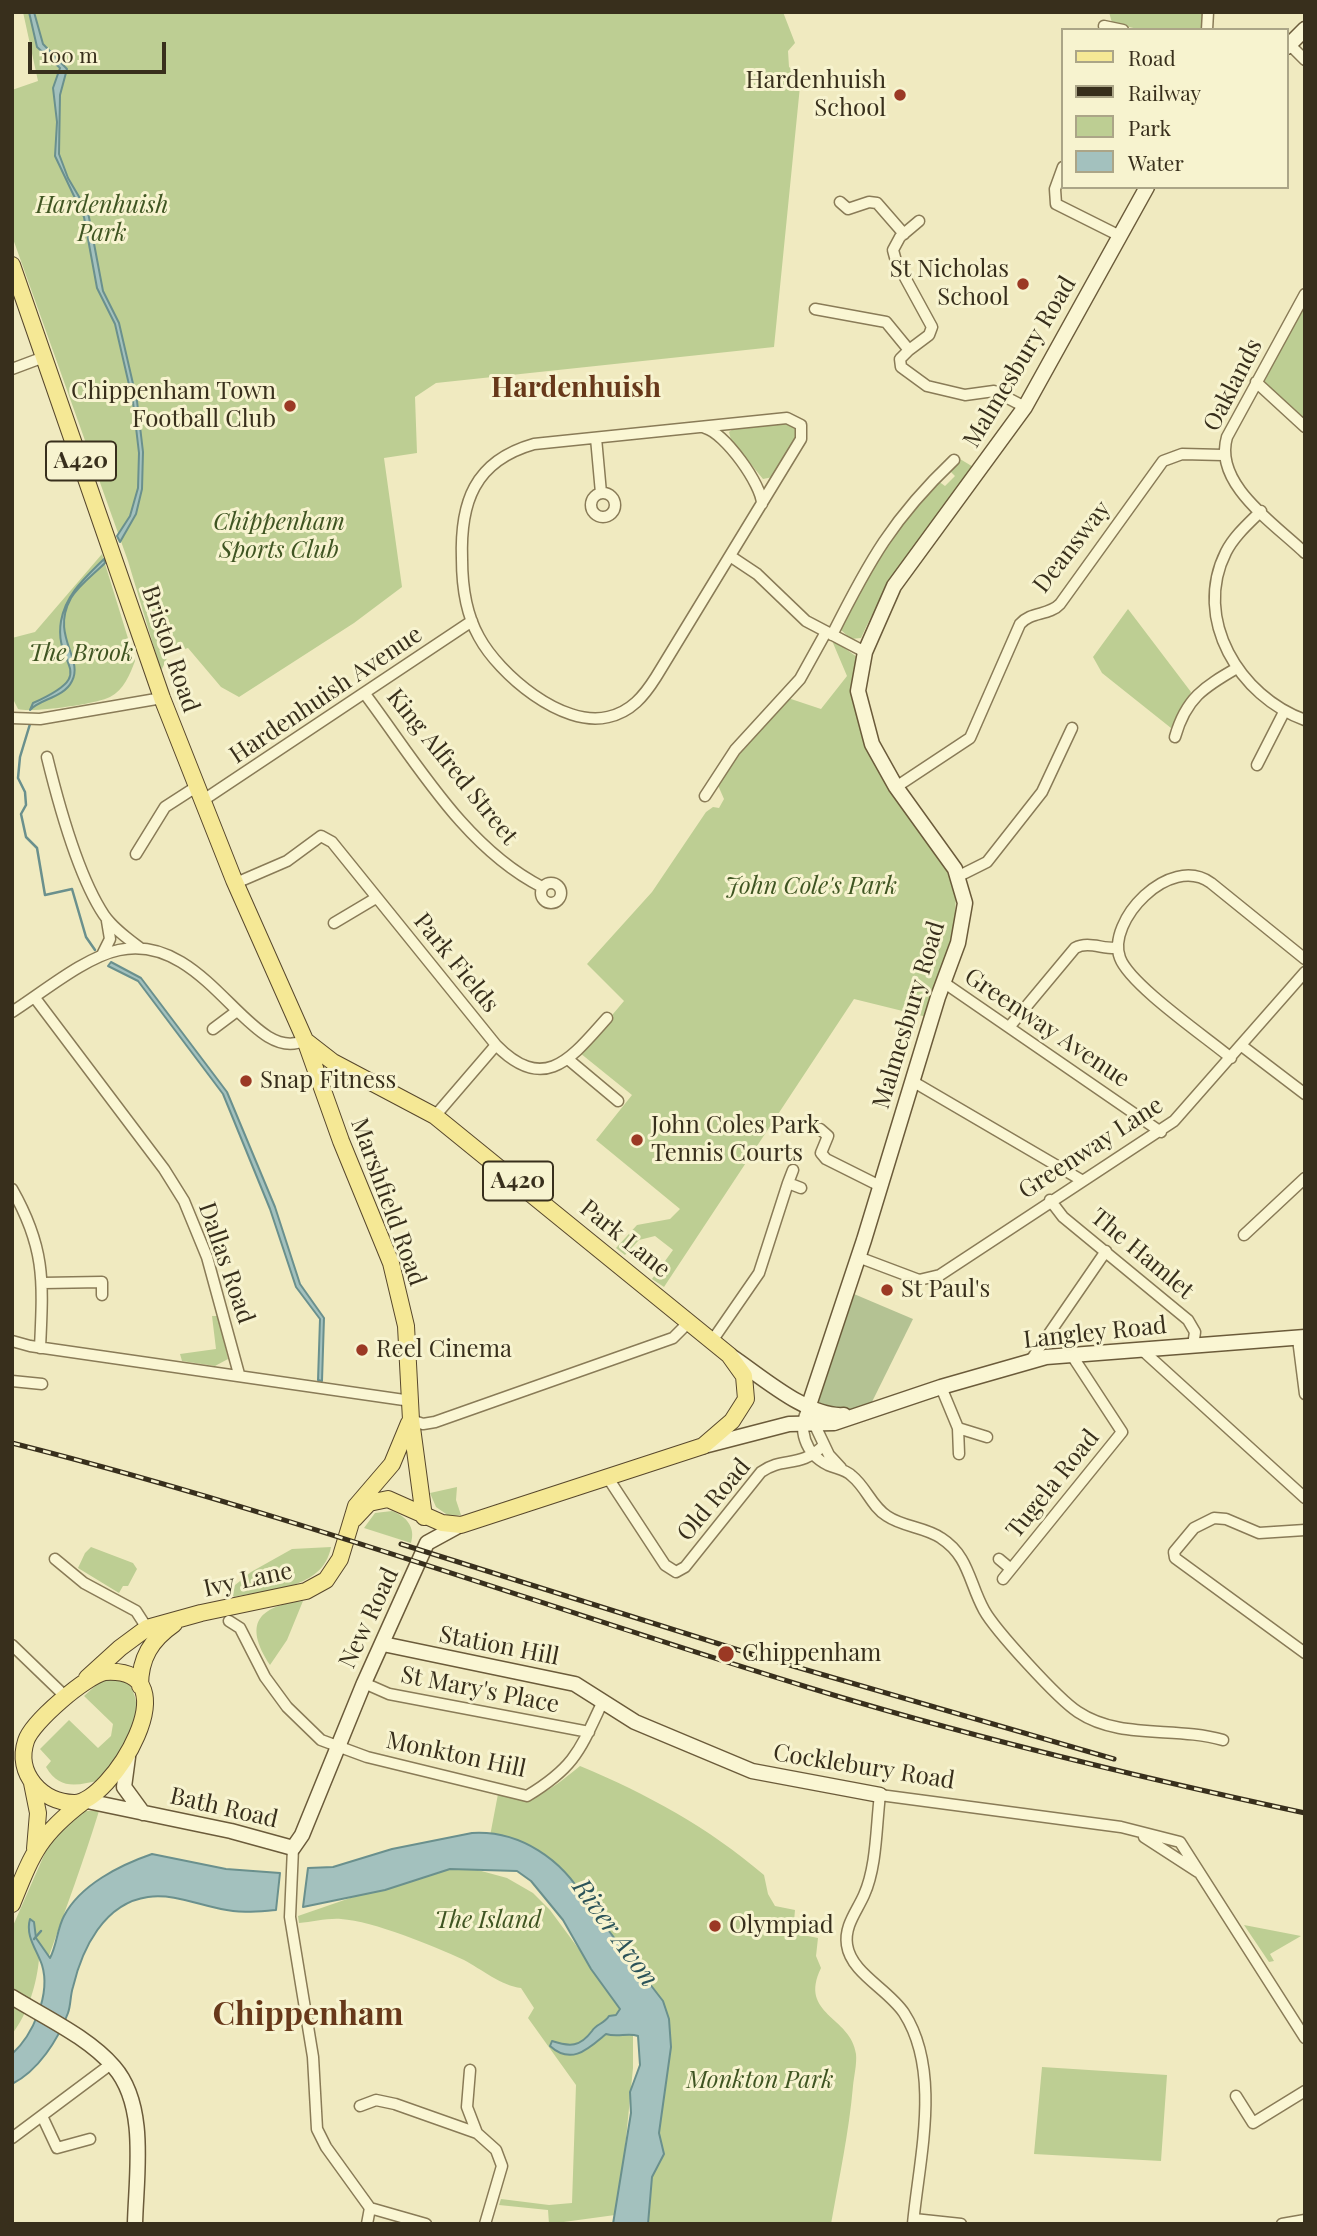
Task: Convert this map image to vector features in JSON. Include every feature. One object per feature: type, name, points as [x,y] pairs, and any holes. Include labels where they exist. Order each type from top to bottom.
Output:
[{"type":"main road","points":[[1289,46],[1305,29]]},
{"type":"main road","name":"Malmesbury Road","points":[[808,1408],[964,916],[964,894],[958,876],[896,787],[872,744],[862,716],[858,691],[865,652],[894,586],[1025,407],[1146,189]]},
{"type":"main road","name":"Bristol Road","points":[[12,265],[162,698],[236,883],[305,1040]]},
{"type":"main road","name":"Park Lane","points":[[305,1040],[344,1068],[435,1116],[729,1355],[808,1408]]},
{"type":"main road","name":"Marshfield Road","points":[[305,1040],[395,1276],[407,1337],[411,1420],[427,1543]]},
{"type":"main road","points":[[321,1087],[326,1070],[334,1066],[344,1068]]},
{"type":"main road","name":"Langley Road","points":[[807,1424],[834,1423],[1031,1360],[1071,1354],[1301,1338]]},
{"type":"main road","name":"A420","points":[[354,1519],[366,1504],[384,1498],[424,1511],[446,1524],[461,1525],[703,1446],[732,1422],[746,1399],[744,1376],[729,1355]]},
{"type":"main road","name":"Langley Road","points":[[808,1408],[828,1416],[856,1415]]},
{"type":"main road","name":"Ivy Lane","points":[[87,1678],[120,1647],[147,1628],[316,1587],[338,1564],[361,1499],[396,1458],[411,1420]]},
{"type":"main road","points":[[703,1446],[783,1425],[807,1424]]},
{"type":"main road","points":[[427,1543],[461,1525]]},
{"type":"main road","name":"New Road","points":[[293,1848],[302,1835],[364,1683],[427,1543]]},
{"type":"main road","name":"Ivy Lane","points":[[140,1686],[141,1663],[150,1647],[170,1627],[192,1615]]},
{"type":"main road","name":"Station Hill","points":[[383,1644],[569,1682],[603,1701]]},
{"type":"main road","points":[[12,1739],[28,1734],[87,1678],[105,1672],[117,1672],[130,1677],[140,1686],[146,1715],[135,1738],[111,1777],[52,1828],[35,1849],[12,1904]]},
{"type":"main road","name":"Cocklebury Road","points":[[603,1701],[635,1722],[752,1771],[880,1795]]},
{"type":"main road","points":[[35,1849],[38,1813],[25,1746],[36,1727]]},
{"type":"main road","name":"Bath Road","points":[[135,1738],[123,1782],[131,1800],[144,1814]]},
{"type":"main road","points":[[12,1763],[51,1797],[85,1801]]},
{"type":"main road","name":"Bath Road","points":[[85,1801],[232,1831],[293,1848]]},
{"type":"main road","points":[[12,1997],[83,2041],[111,2064],[125,2086],[133,2113],[135,2224]]},
{"type":"street","points":[[1101,12],[1104,28]]},
{"type":"street","points":[[1289,46],[1305,60]]},
{"type":"street","points":[[1062,170],[1055,189],[1056,204],[1120,236]]},
{"type":"street","points":[[840,202],[847,209],[869,202],[878,204],[904,234]]},
{"type":"street","points":[[919,220],[894,247],[894,258],[932,327],[929,335],[901,357],[900,365],[920,383],[961,394],[994,391],[1025,407]]},
{"type":"street","name":"Oaklands","points":[[1305,294],[1227,437],[1223,455],[1231,481],[1305,553]]},
{"type":"street","points":[[816,309],[883,321],[909,350]]},
{"type":"street","points":[[12,369],[44,357]]},
{"type":"street","points":[[1256,382],[1305,427]]},
{"type":"street","points":[[787,418],[801,425],[802,439],[644,695],[629,709],[610,717],[596,718],[570,713],[526,689],[490,654],[472,621],[462,569],[461,533],[464,507],[472,490],[498,462],[522,448],[702,427],[787,418]]},
{"type":"street","points":[[702,427],[719,435],[754,480],[760,492],[762,506]]},
{"type":"street","points":[[596,438],[601,493]]},
{"type":"street","name":"Deansway","points":[[896,787],[970,738],[1020,624],[1028,616],[1051,611],[1060,604],[1163,461],[1182,454],[1223,455]]},
{"type":"street","name":"Malmesbury Road","points":[[705,796],[735,750],[800,679],[884,538],[912,501],[944,476],[954,460]]},
{"type":"street","points":[[1261,511],[1233,541],[1218,576],[1219,624],[1237,668],[1255,690],[1284,712],[1305,720]]},
{"type":"street","points":[[730,556],[757,574],[806,621],[865,652]]},
{"type":"street","name":"Hardenhuish Avenue","points":[[136,854],[165,807],[199,794],[365,694],[472,621]]},
{"type":"street","points":[[1175,737],[1185,712],[1199,692],[1237,668]]},
{"type":"street","name":"King Alfred Street","points":[[365,694],[476,837],[506,865],[542,887]]},
{"type":"street","points":[[12,718],[40,719],[162,698]]},
{"type":"street","points":[[1258,765],[1284,712]]},
{"type":"street","points":[[958,876],[987,862],[1042,792],[1072,728]]},
{"type":"street","points":[[47,757],[71,840],[111,936],[102,955]]},
{"type":"street","name":"Park Fields","points":[[236,883],[287,860],[324,835],[496,1045],[435,1116]]},
{"type":"street","points":[[1231,1059],[1133,977],[1121,962],[1117,948],[1121,927],[1151,890],[1171,877],[1189,874],[1211,883],[1305,959]]},
{"type":"street","points":[[334,923],[376,898]]},
{"type":"street","points":[[103,913],[140,948]]},
{"type":"street","points":[[1010,1026],[1075,948],[1088,944],[1102,949],[1117,948]]},
{"type":"street","points":[[12,1012],[102,955],[140,948],[159,951],[187,963],[258,1031],[275,1041],[294,1045],[305,1040]]},
{"type":"street","name":"Greenway Lane","points":[[858,1257],[919,1280],[932,1279],[1050,1200],[1161,1132],[1195,1101],[1305,972]]},
{"type":"street","name":"Greenway Avenue","points":[[943,982],[1161,1132]]},
{"type":"street","name":"Dallas Road","points":[[35,998],[164,1169],[184,1201],[207,1257],[239,1374]]},
{"type":"street","points":[[213,1029],[237,1011]]},
{"type":"street","points":[[496,1045],[513,1061],[532,1068],[557,1067],[569,1060],[607,1018]]},
{"type":"street","points":[[1242,1046],[1305,1094]]},
{"type":"street","points":[[569,1060],[618,1101]]},
{"type":"street","points":[[912,1082],[1083,1181]]},
{"type":"street","points":[[820,1129],[828,1136],[821,1153],[824,1157],[860,1179],[880,1186]]},
{"type":"street","points":[[712,1341],[759,1273],[793,1170]]},
{"type":"street","points":[[1244,1236],[1305,1178]]},
{"type":"street","points":[[788,1183],[801,1188]]},
{"type":"street","points":[[12,1189],[36,1239],[43,1283],[40,1348]]},
{"type":"street","name":"The Hamlet","points":[[1050,1200],[1063,1217],[1188,1320],[1195,1332],[1193,1346]]},
{"type":"street","points":[[1031,1360],[1106,1251]]},
{"type":"street","points":[[43,1283],[101,1277],[102,1295]]},
{"type":"street","points":[[411,1420],[423,1424],[435,1422],[674,1338],[689,1322]]},
{"type":"street","points":[[1301,1338],[1305,1394]]},
{"type":"street","points":[[12,1341],[40,1348],[239,1374],[411,1401]]},
{"type":"street","points":[[1141,1349],[1305,1499]]},
{"type":"street","name":"Tugela Road","points":[[1003,1579],[1122,1432],[1071,1354]]},
{"type":"street","points":[[12,1381],[42,1384]]},
{"type":"street","points":[[941,1387],[958,1428],[960,1454]]},
{"type":"street","points":[[808,1408],[807,1424],[802,1433],[815,1454],[828,1465],[841,1468]]},
{"type":"street","points":[[807,1424],[841,1468],[858,1482],[886,1516],[934,1534],[954,1548],[967,1565],[988,1616],[1056,1692],[1079,1713],[1121,1729],[1176,1731],[1223,1740]]},
{"type":"street","points":[[958,1428],[987,1437]]},
{"type":"street","name":"Old Road","points":[[608,1478],[665,1565],[676,1572],[685,1567],[761,1472],[773,1465],[803,1461],[824,1446]]},
{"type":"street","points":[[1305,1530],[1259,1533],[1226,1519],[1214,1518],[1194,1528],[1174,1552],[1175,1558],[1305,1653]]},
{"type":"street","points":[[55,1559],[83,1583],[136,1611],[147,1628]]},
{"type":"street","name":"Tugela Road","points":[[999,1559],[1011,1569]]},
{"type":"street","points":[[240,1628],[239,1620],[244,1616]]},
{"type":"street","points":[[229,1621],[240,1628]]},
{"type":"street","name":"Monkton Hill","points":[[240,1628],[265,1677],[299,1722],[321,1741],[338,1749],[527,1796],[558,1777],[575,1757],[603,1701]]},
{"type":"street","points":[[12,1645],[67,1698]]},
{"type":"street","name":"St Mary's Place","points":[[364,1683],[389,1694],[589,1732]]},
{"type":"street","points":[[880,1795],[869,1879],[849,1926],[847,1940],[856,1966],[881,1986],[905,2015],[919,2049],[924,2098],[913,2221],[961,2224]]},
{"type":"street","name":"Cocklebury Road","points":[[880,1795],[1132,1831],[1180,1842],[1305,2038]]},
{"type":"street","points":[[293,1848],[290,1916],[313,2057],[316,2120],[322,2142],[370,2208],[426,2224]]},
{"type":"street","points":[[12,2138],[111,2064]]},
{"type":"street","points":[[470,2070],[467,2107],[477,2133]]},
{"type":"street","points":[[1236,2096],[1253,2123],[1305,2091]]},
{"type":"street","points":[[360,2106],[376,2100],[395,2104],[477,2133],[496,2150],[502,2162],[485,2224]]},
{"type":"street","points":[[42,2116],[57,2148],[90,2139]]},
{"type":"street","points":[[367,2224],[370,2208]]},
{"type":"street","points":[[1282,2224],[1305,2220]]},
{"type":"green space","points":[[23,12],[783,12],[795,43],[788,51],[789,67],[801,76],[774,347],[436,383],[415,397],[417,453],[384,458],[402,587],[354,623],[239,697],[221,687],[188,648],[169,654],[161,671],[128,561],[12,236],[12,90],[38,81]]},
{"type":"green space","points":[[1109,12],[1204,12],[1203,28],[1133,28],[1112,23]]},
{"type":"green space","points":[[1305,304],[1305,423],[1264,382]]},
{"type":"green space","points":[[790,422],[798,433],[773,477],[763,479],[731,440],[729,432],[733,429]]},
{"type":"green space","points":[[960,459],[975,468],[898,571],[861,638],[851,639],[841,630],[841,626],[878,553],[938,481],[945,486],[955,476],[949,470]]},
{"type":"green space","name":"The Brook","points":[[102,554],[135,661],[129,676],[119,690],[103,700],[50,709],[18,709],[14,701],[12,638],[35,632]]},
{"type":"green space","points":[[1128,609],[1191,692],[1171,728],[1102,673],[1093,657]]},
{"type":"green space","name":"John Cole's Park","points":[[836,642],[857,657],[854,687],[856,714],[866,742],[946,869],[956,895],[954,933],[927,1017],[854,999],[664,1287],[652,1279],[673,1250],[655,1236],[639,1240],[625,1255],[616,1248],[637,1225],[670,1219],[680,1209],[596,1140],[632,1095],[580,1053],[624,1001],[587,964],[652,892],[706,812],[713,807],[719,808],[724,799],[717,783],[785,697],[821,709],[847,676],[833,643]]},
{"type":"green space","points":[[854,1294],[913,1319],[870,1406],[834,1412],[823,1408],[817,1399],[818,1392]]},
{"type":"green space","points":[[212,1316],[218,1316],[228,1359],[215,1366],[182,1361],[180,1354],[216,1349]]},
{"type":"green space","points":[[457,1487],[456,1500],[461,1515],[449,1516],[436,1507],[430,1493]]},
{"type":"green space","points":[[392,1511],[409,1523],[411,1543],[364,1528],[375,1513]]},
{"type":"green space","points":[[91,1547],[133,1563],[137,1569],[128,1586],[123,1586],[119,1593],[78,1568]]},
{"type":"green space","points":[[331,1547],[326,1561],[306,1580],[278,1589],[234,1597],[229,1590],[251,1572],[292,1549]]},
{"type":"green space","points":[[303,1601],[287,1640],[270,1665],[257,1638],[260,1620],[275,1607]]},
{"type":"green space","points":[[103,1679],[127,1682],[134,1694],[135,1719],[130,1732],[101,1780],[63,1783],[51,1775],[46,1767],[51,1761],[40,1749],[69,1720],[98,1748],[111,1736],[113,1724],[84,1696]]},
{"type":"green space","name":"Monkton Park","points":[[580,1766],[653,1800],[721,1842],[764,1875],[768,1894],[775,1906],[795,1910],[793,1933],[818,1938],[816,1956],[821,1968],[816,1984],[816,1996],[821,2006],[852,2041],[856,2054],[846,2138],[831,2224],[641,2224],[667,2016],[490,1836],[498,1794],[523,1797],[543,1792]]},
{"type":"green space","points":[[85,1811],[99,1811],[49,1956],[39,1959],[31,1998],[12,2034],[12,1928],[52,1837],[75,1816]]},
{"type":"green space","name":"The Island","points":[[440,1867],[474,1869],[507,1878],[533,1893],[550,1910],[626,2013],[633,2035],[633,2068],[621,2189],[615,2215],[549,2224],[548,2210],[499,2205],[501,2199],[549,2205],[572,2203],[576,2085],[528,2018],[534,2008],[521,1988],[499,1981],[437,1948],[370,1924],[336,1919],[299,1923],[298,1916]]},
{"type":"green space","points":[[1244,1925],[1301,1936],[1270,1954],[1274,1961],[1269,1962]]},
{"type":"green space","points":[[1042,2067],[1167,2075],[1161,2161],[1034,2154]]},
{"type":"water","points":[[29,12],[34,12],[43,44],[67,69],[60,95],[59,154],[68,178],[88,212],[103,291],[119,323],[137,401],[143,452],[142,489],[136,514],[120,542],[117,536],[130,516],[138,488],[139,453],[133,402],[115,324],[97,288],[84,217],[55,156],[57,122],[53,88],[60,68],[37,47]]},
{"type":"water","points":[[104,559],[105,563],[74,593],[66,612],[65,635],[75,672],[72,681],[58,695],[30,710],[33,703],[54,693],[70,676],[60,637],[61,621],[67,603],[77,587]]},
{"type":"water","points":[[111,962],[141,978],[227,1092],[275,1207],[300,1284],[324,1318],[322,1381],[318,1380],[320,1319],[296,1287],[270,1209],[223,1094],[138,981],[108,966]]},
{"type":"water","points":[[472,1833],[490,1833],[523,1842],[552,1860],[565,1872],[663,2001],[669,2019],[671,2047],[659,2133],[664,2154],[652,2177],[648,2224],[613,2224],[631,2113],[630,2092],[640,2065],[638,2036],[606,2034],[587,2049],[573,2055],[558,2052],[550,2046],[552,2041],[569,2045],[579,2043],[620,2009],[591,1969],[563,1920],[531,1881],[517,1871],[450,1869],[385,1890],[303,1907],[308,1868],[333,1867],[392,1849]]},
{"type":"water","points":[[152,1854],[226,1869],[280,1873],[276,1910],[233,1911],[159,1896],[133,1901],[119,1908],[107,1918],[89,1943],[77,1972],[68,2013],[53,2044],[39,2063],[12,2084],[12,2054],[33,2025],[44,1988],[42,1965],[29,1931],[30,1919],[34,1922],[36,1938],[50,1958],[64,1916],[80,1895],[114,1870]]},
{"type":"waterway","points":[[30,724],[20,757],[18,778],[25,792],[26,805],[21,814],[26,837],[37,848],[45,895],[72,889],[86,937],[95,950]]},
{"type":"waterway","points":[[34,1939],[41,1931]]},
{"type":"railway","points":[[12,1443],[213,1498],[708,1656],[930,1723],[1305,1813]]},
{"type":"railway","points":[[401,1544],[748,1653],[1114,1759]]},
{"type":"place","name":"Hardenhuish School","points":[[900,95]]},
{"type":"place","name":"St Nicholas School","points":[[1023,284]]},
{"type":"place","name":"Chippenham Town Football Club","points":[[290,406]]},
{"type":"place","name":"Snap Fitness","points":[[246,1081]]},
{"type":"place","name":"John Coles Park Tennis Courts","points":[[637,1140]]},
{"type":"place","name":"St Paul's","points":[[887,1290]]},
{"type":"place","name":"Reel Cinema","points":[[362,1350]]},
{"type":"place","name":"Chippenham","points":[[726,1654]]},
{"type":"place","name":"Olympiad","points":[[715,1926]]},
{"type":"district","name":"Hardenhuish","points":[[576,388]]},
{"type":"district","name":"Chippenham","points":[[308,2015]]},
{"type":"park label","name":"Hardenhuish Park","points":[[102,220]]},
{"type":"park label","name":"Chippenham Sports Club","points":[[279,537]]},
{"type":"water label","name":"River Avon","points":[[615,1933]]}]
